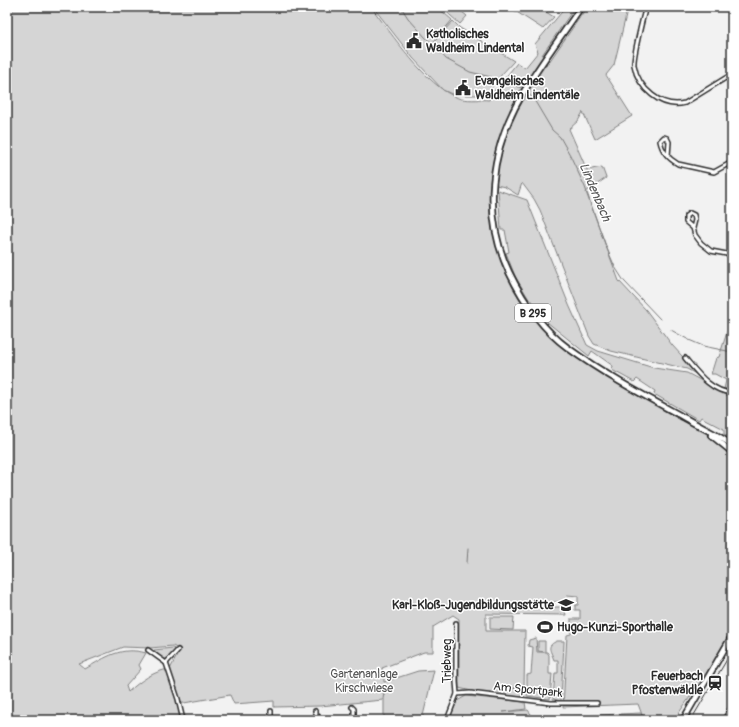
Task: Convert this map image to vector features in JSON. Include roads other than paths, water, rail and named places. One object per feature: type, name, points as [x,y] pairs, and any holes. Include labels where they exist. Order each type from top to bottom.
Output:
[{"type":"main road","name":"B 295","points":[[580,7],[527,86],[511,115],[502,138],[497,155],[492,201],[494,222],[499,246],[521,295],[542,323],[567,347],[634,390],[732,445]]},
{"type":"main road","name":"B 295","points":[[705,430],[732,452]]},
{"type":"main road","points":[[683,720],[732,636]]},
{"type":"street","points":[[646,7],[634,64],[639,78],[649,94],[659,101],[679,104],[685,103],[732,74]]},
{"type":"street","points":[[668,156],[669,142],[667,138],[664,137],[660,141],[661,147],[668,156],[678,164],[714,172],[732,162]]},
{"type":"street","points":[[693,228],[686,222],[685,218],[690,213],[694,215],[695,218],[693,228],[695,235],[701,243],[711,251],[732,255]]},
{"type":"street","points":[[685,358],[704,379],[717,389],[732,393]]},
{"type":"street","name":"Triebweg","points":[[447,720],[457,694],[456,623]]},
{"type":"street","points":[[148,650],[166,663],[178,699],[183,720]]},
{"type":"street","points":[[166,663],[178,650]]},
{"type":"street","name":"Am Sportpark","points":[[457,694],[470,693],[551,703],[597,703]]},
{"type":"street","points":[[724,720],[732,706]]},
{"type":"street","points":[[352,707],[354,709],[354,720]]},
{"type":"street","points":[[271,711],[271,720]]},
{"type":"street","points":[[315,711],[317,720]]},
{"type":"waterway","name":"Lindenbach","points":[[401,7],[408,18],[446,59],[470,72],[499,79]]},
{"type":"waterway","name":"Lindenbach","points":[[504,81],[524,89]]},
{"type":"waterway","name":"Lindenbach","points":[[526,92],[533,98],[552,130],[560,137],[570,155],[585,187],[605,244],[615,267],[624,281],[660,319]]},
{"type":"waterway","name":"Lindenbach","points":[[671,330],[703,346],[732,352]]},
{"type":"waterway","points":[[467,563],[468,548]]},
{"type":"tram line","points":[[691,720],[732,651]]},
{"type":"place","name":"Katholisches Waldheim Lindental","points":[[414,41]]},
{"type":"place","name":"Evangelisches Waldheim Lindentäle","points":[[463,88]]},
{"type":"place","name":"Karl-Kloß-Jugendbildungsstätte","points":[[566,605]]},
{"type":"place","name":"Hugo-Kunzi-Sporthalle","points":[[545,627]]},
{"type":"place","name":"Feuerbach Pfostenwäldle","points":[[715,683]]},
{"type":"park label","name":"Gartenanlage Kirschwiese","points":[[364,681]]}]
